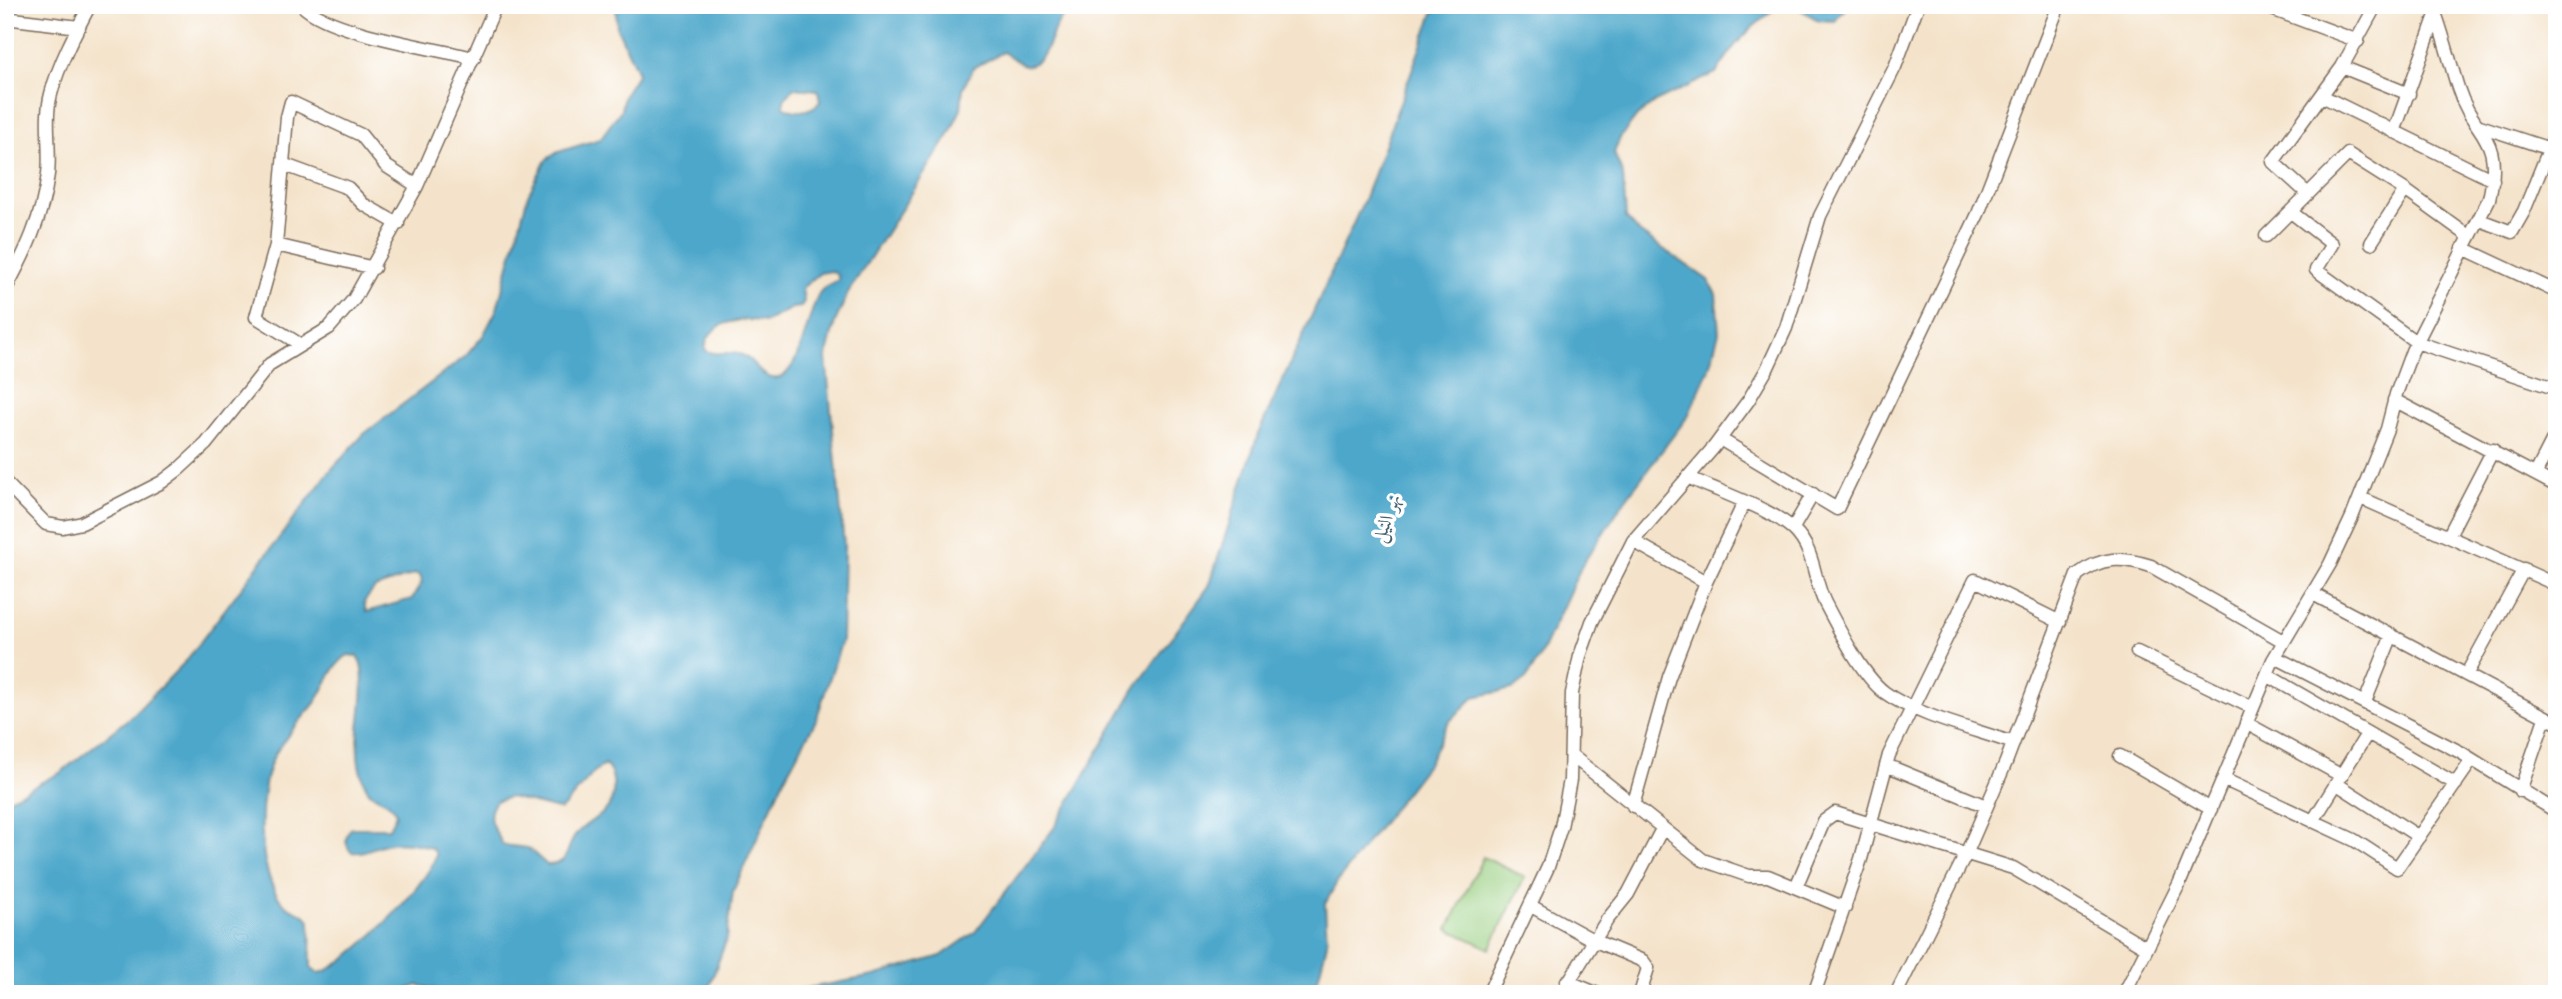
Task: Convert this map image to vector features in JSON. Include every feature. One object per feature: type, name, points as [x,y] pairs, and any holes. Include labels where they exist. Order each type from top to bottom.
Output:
[{"type":"street","points":[[5,290],[23,257],[43,200],[48,172],[50,96],[90,5]]},
{"type":"street","points":[[302,5],[315,15],[373,36],[474,58]]},
{"type":"street","points":[[5,482],[46,524],[63,527],[82,523],[162,482],[179,469],[206,444],[270,364],[329,328],[342,316],[374,268],[417,186],[496,5]]},
{"type":"street","points":[[1488,994],[1531,906],[1561,827],[1571,755],[1570,722],[1580,656],[1612,579],[1633,541],[1689,478],[1748,401],[1782,338],[1820,216],[1895,67],[1918,5]]},
{"type":"street","points":[[1720,439],[1838,509],[1978,215],[2059,5]]},
{"type":"street","points":[[2261,5],[2358,41]]},
{"type":"street","points":[[2308,194],[2273,162],[2342,67],[2376,5]]},
{"type":"street","points":[[2394,132],[2409,94],[2434,10]]},
{"type":"street","points":[[2124,994],[2180,882],[2275,657],[2313,594],[2361,498],[2416,342],[2480,220],[2493,180],[2492,150],[2459,90],[2434,10]]},
{"type":"street","points":[[5,18],[79,27]]},
{"type":"street","points":[[2342,67],[2409,94]]},
{"type":"street","points":[[2322,96],[2493,180]]},
{"type":"street","points":[[301,345],[256,317],[276,245],[289,106],[293,102],[361,135],[386,166],[417,186]]},
{"type":"street","points":[[2480,126],[2553,150]]},
{"type":"street","points":[[2480,220],[2512,232],[2553,150],[2557,130]]},
{"type":"street","points":[[2266,236],[2348,154],[2405,190],[2470,237]]},
{"type":"street","points":[[285,165],[348,188],[363,204],[398,224]]},
{"type":"street","points":[[2371,243],[2405,190]]},
{"type":"street","points":[[2291,212],[2332,244],[2316,270],[2416,342],[2557,389]]},
{"type":"street","points":[[276,245],[374,268]]},
{"type":"street","points":[[2463,248],[2557,292]]},
{"type":"street","points":[[2394,400],[2557,486]]},
{"type":"street","points":[[2536,473],[2557,432]]},
{"type":"street","points":[[2449,535],[2493,450]]},
{"type":"street","points":[[1689,478],[1779,518],[1793,528],[1811,556],[1826,605],[1867,673],[1884,691],[1913,706],[2013,743]]},
{"type":"street","points":[[1793,528],[1813,494]]},
{"type":"street","points":[[2361,498],[2557,584]]},
{"type":"street","points":[[1633,806],[1668,677],[1706,582],[1744,503]]},
{"type":"street","points":[[1633,541],[1706,582]]},
{"type":"street","points":[[1896,994],[1986,806],[2077,575],[2094,562],[2109,558],[2130,559],[2151,566],[2283,641]]},
{"type":"street","points":[[2466,675],[2524,569]]},
{"type":"street","points":[[1816,993],[1845,908],[1886,765],[1975,580],[2060,622]]},
{"type":"street","points":[[2313,594],[2551,720],[2519,790]]},
{"type":"street","points":[[2365,702],[2392,635]]},
{"type":"street","points":[[2137,652],[2253,708]]},
{"type":"street","points":[[2275,657],[2472,760],[2557,812]]},
{"type":"street","points":[[2267,674],[2456,785]]},
{"type":"street","points":[[2246,723],[2339,780],[2419,837]]},
{"type":"street","points":[[2313,821],[2367,734]]},
{"type":"street","points":[[1571,755],[1703,860],[1748,876],[1768,876],[1845,908]]},
{"type":"street","points":[[2120,756],[2211,809]]},
{"type":"street","points":[[2223,779],[2360,843],[2397,868],[2472,760]]},
{"type":"street","points":[[1886,765],[1986,806]]},
{"type":"street","points":[[1796,887],[1829,816],[1835,813],[1966,852],[2023,873],[2147,948]]},
{"type":"street","points":[[1561,994],[1593,940],[1628,894],[1662,829]]},
{"type":"street","points":[[1531,906],[1593,940],[1647,964],[1640,994]]},
{"type":"street","points":[[1567,981],[1598,994]]},
{"type":"green space","points":[[1483,857],[1525,877],[1490,949],[1448,929]]},
{"type":"water","points":[[616,5],[1084,5],[1060,20],[1047,48],[1033,64],[1025,66],[1003,52],[973,68],[963,88],[961,109],[949,135],[849,291],[835,322],[826,358],[844,545],[842,640],[816,720],[784,779],[733,891],[727,938],[709,987],[711,994],[454,994],[418,985],[397,994],[5,994],[5,801],[60,773],[133,715],[185,662],[330,471],[364,434],[466,356],[483,336],[497,309],[528,195],[546,160],[558,152],[600,139],[621,110],[624,95],[638,73],[617,28]],"holes":[[[793,88],[818,90],[820,102],[812,108],[798,111],[784,106],[784,100]],[[832,271],[838,276],[838,280],[820,292],[796,358],[782,377],[767,376],[742,355],[705,350],[707,340],[719,327],[737,321],[765,322],[792,308],[801,307],[804,301],[802,288],[820,273]],[[415,574],[420,575],[422,582],[412,599],[366,612],[364,602],[375,588]],[[348,655],[357,656],[361,665],[363,691],[358,738],[360,770],[368,790],[391,805],[396,814],[389,828],[351,828],[346,838],[347,846],[351,852],[355,852],[385,844],[409,843],[432,848],[436,854],[420,883],[404,903],[347,957],[318,973],[311,967],[310,920],[283,903],[274,890],[268,873],[262,811],[264,791],[273,758],[287,736],[315,703],[338,664]],[[605,765],[609,769],[614,788],[609,806],[578,832],[560,862],[547,865],[528,848],[503,845],[490,819],[496,801],[510,797],[561,810],[595,771]]]},
{"type":"water","name":"نهر النيل","points":[[1436,5],[1787,5],[1773,10],[1753,27],[1736,44],[1716,73],[1655,102],[1637,116],[1620,138],[1614,153],[1623,175],[1626,218],[1639,232],[1708,280],[1716,294],[1719,333],[1708,371],[1688,416],[1625,500],[1582,565],[1540,656],[1526,679],[1512,689],[1474,697],[1448,723],[1429,762],[1337,882],[1325,904],[1327,944],[1314,994],[776,994],[874,976],[941,956],[975,932],[1054,828],[1134,690],[1209,586],[1258,434],[1364,200]]},
{"type":"water","points":[[1793,5],[1848,5],[1835,21],[1818,20]]}]
